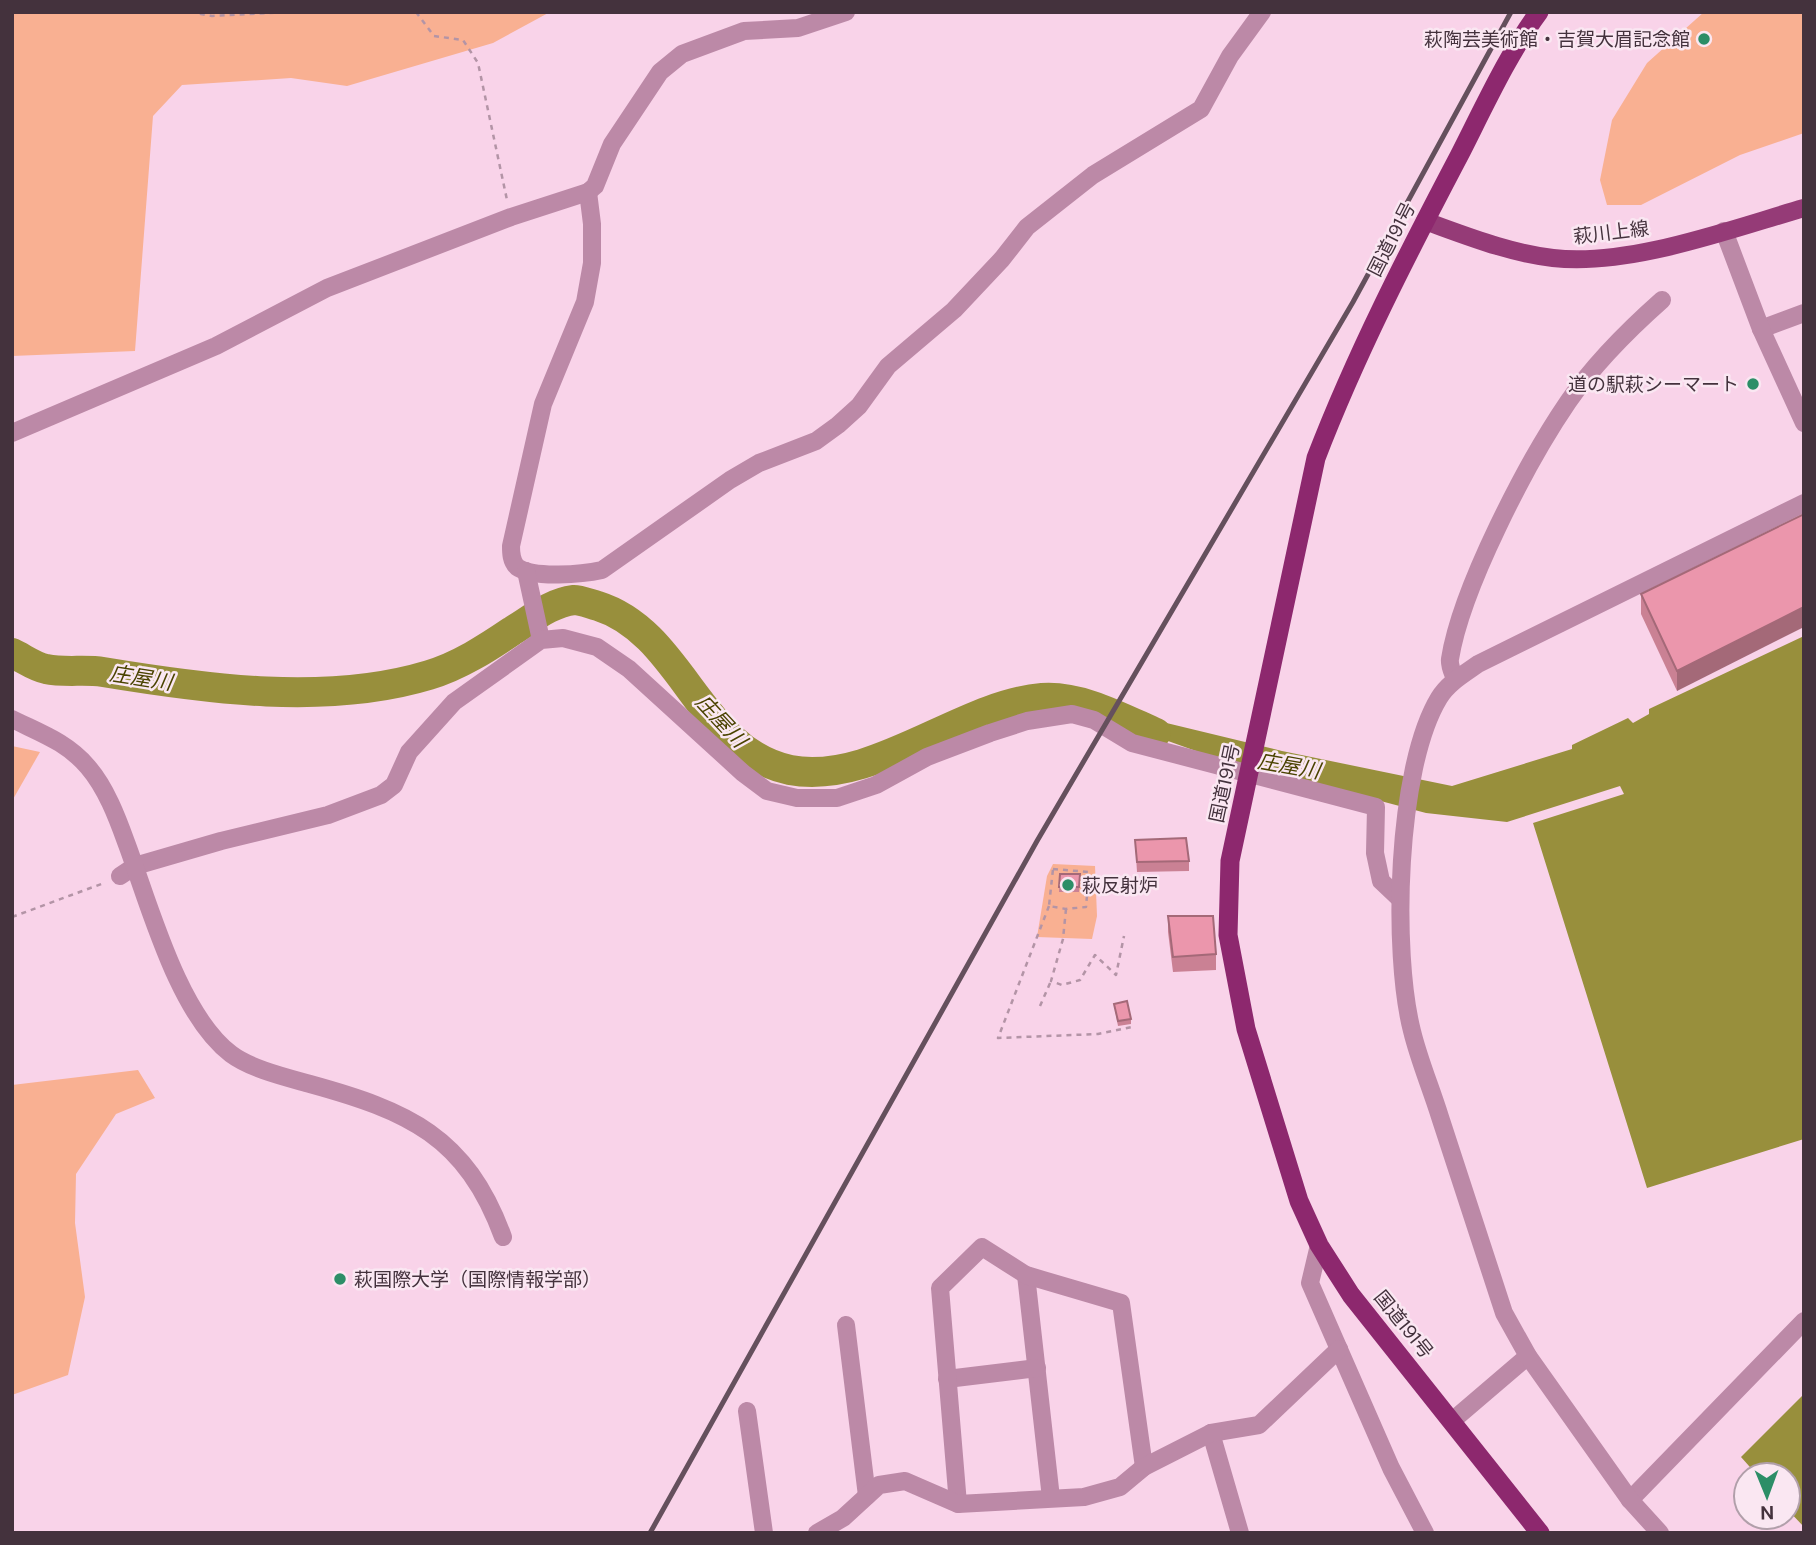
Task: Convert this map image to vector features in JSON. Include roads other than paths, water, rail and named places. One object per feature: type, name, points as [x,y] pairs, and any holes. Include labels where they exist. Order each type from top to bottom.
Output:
[{"type":"highway","name":"国道191号","points":[[1539,12],[1425,221],[1345,384],[1316,458],[1229,873],[1228,935],[1233,971],[1273,1120],[1300,1201],[1319,1245],[1351,1295],[1540,1533]]},
{"type":"main road","name":"萩川上線","points":[[1425,221],[1503,248],[1555,258],[1628,254],[1804,208]]},
{"type":"street","points":[[12,433],[216,346],[327,288],[511,217],[588,192],[595,186],[612,144],[660,72],[682,54],[744,32],[798,28],[846,12]]},
{"type":"street","points":[[588,192],[592,237],[585,302],[542,404],[511,546],[511,558],[517,567],[526,571],[578,575],[602,569],[628,555],[730,480],[759,463],[816,441],[838,425],[859,406],[888,366],[954,310],[1002,259],[1027,227],[1093,175],[1201,109],[1230,56],[1262,12]]},
{"type":"street","points":[[1724,231],[1761,329],[1804,423]]},
{"type":"street","points":[[1455,679],[1449,662],[1466,604],[1490,548],[1540,447],[1596,365],[1662,300]]},
{"type":"street","points":[[1761,329],[1804,313]]},
{"type":"street","points":[[1660,1533],[1630,1500],[1528,1356],[1504,1313],[1412,1031],[1402,974],[1401,899],[1407,816],[1413,775],[1430,717],[1439,697],[1455,679],[1478,664],[1804,503]]},
{"type":"street","points":[[526,571],[541,640]]},
{"type":"street","points":[[128,871],[221,841],[328,815],[380,795],[394,785],[409,752],[454,702],[541,640],[563,638],[597,646],[645,683],[743,773],[767,791],[797,798],[837,798],[876,785],[927,757],[990,733],[1027,721],[1072,714],[1094,720],[1132,743],[1250,771],[1376,807],[1376,853],[1381,881],[1401,899]]},
{"type":"street","points":[[12,719],[59,741],[89,767],[114,809],[128,871],[197,1018],[231,1055],[281,1076],[361,1098],[417,1122],[448,1147],[471,1174],[490,1203],[502,1237]]},
{"type":"street","points":[[1319,1245],[1310,1283],[1391,1468],[1425,1533]]},
{"type":"street","points":[[958,1504],[940,1288],[982,1247],[1026,1275],[1121,1303],[1144,1467]]},
{"type":"street","points":[[1026,1275],[1051,1498]]},
{"type":"street","points":[[1630,1500],[1804,1321]]},
{"type":"street","points":[[846,1325],[867,1496]]},
{"type":"street","points":[[817,1533],[843,1518],[879,1485],[905,1481],[958,1504],[1084,1497],[1120,1487],[1144,1467],[1211,1433],[1259,1424],[1339,1349]]},
{"type":"street","points":[[1452,1421],[1528,1356]]},
{"type":"street","points":[[947,1379],[1037,1368]]},
{"type":"street","points":[[747,1411],[764,1533]]},
{"type":"street","points":[[1211,1433],[1240,1533]]},
{"type":"street","points":[[770,1533],[779,1533]]},
{"type":"water","points":[[1804,636],[1804,1139],[1647,1188],[1533,823],[1624,794],[1620,786],[1507,822],[1426,813],[1207,755],[1118,723],[1121,712],[1282,751],[1452,786],[1572,749],[1572,745],[1628,718],[1633,723],[1649,714],[1649,709]]},
{"type":"water","points":[[1804,1394],[1804,1527],[1802,1461],[1745,1461],[1741,1457]]},
{"type":"waterway","name":"庄屋川","points":[[12,653],[46,669],[96,671],[225,689],[266,692],[350,690],[390,684],[451,667],[549,608],[577,600],[598,606],[627,620],[651,640],[712,717],[734,740],[759,759],[790,770],[821,772],[853,766],[885,756],[980,714],[1042,698],[1086,704],[1156,733]]},
{"type":"railway","points":[[650,1533],[1037,841],[1353,302],[1511,12]]},
{"type":"place","name":"萩陶芸美術館・吉賀大眉記念館","points":[[1704,39]]},
{"type":"place","name":"道の駅萩シーマート","points":[[1753,384]]},
{"type":"place","name":"萩反射炉","points":[[1068,885]]},
{"type":"place","name":"萩国際大学（国際情報学部）","points":[[340,1279]]}]
